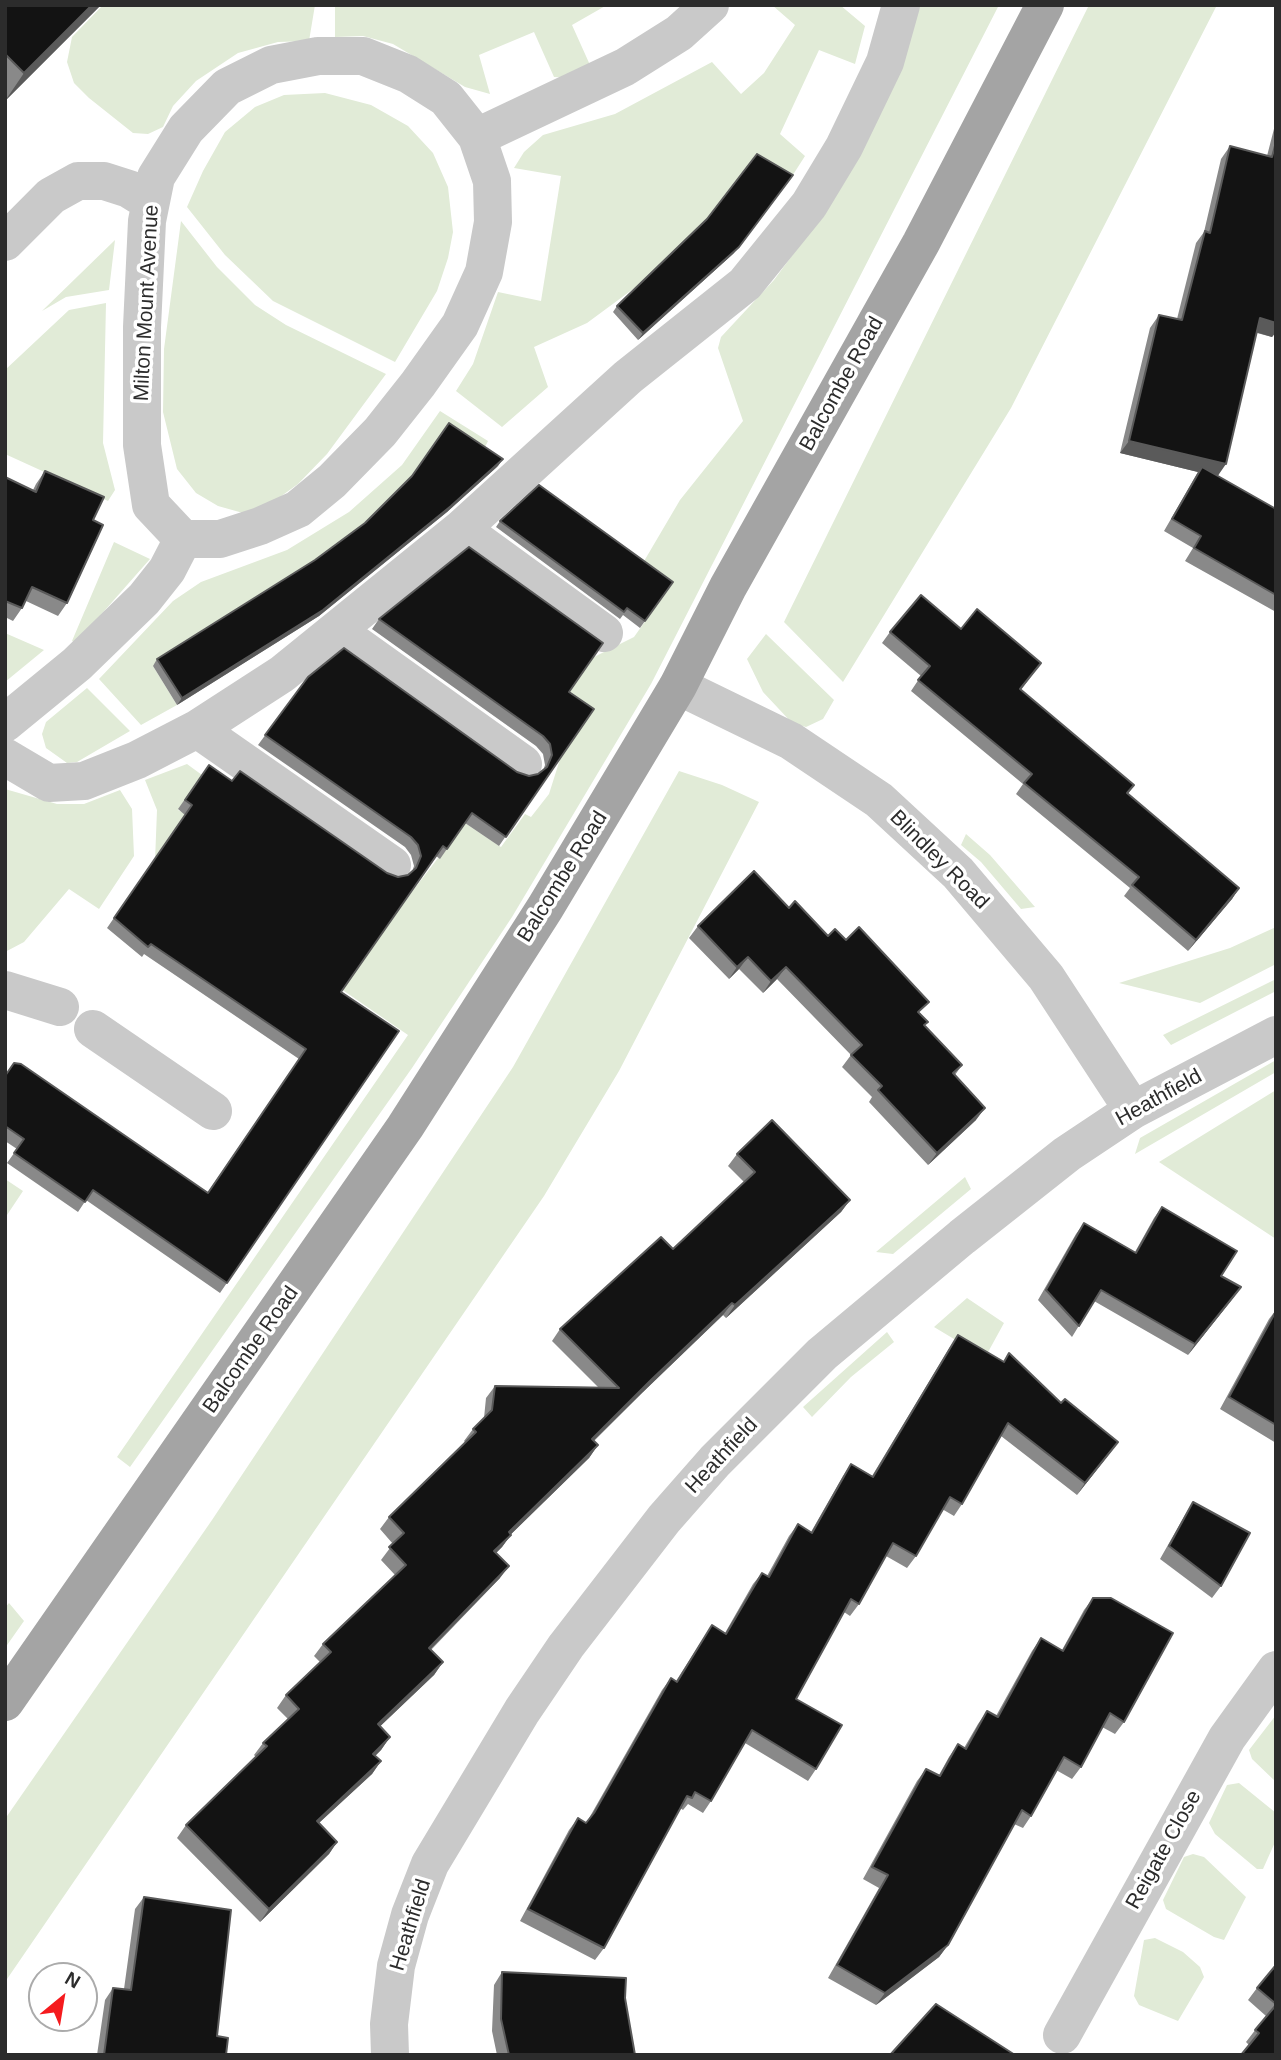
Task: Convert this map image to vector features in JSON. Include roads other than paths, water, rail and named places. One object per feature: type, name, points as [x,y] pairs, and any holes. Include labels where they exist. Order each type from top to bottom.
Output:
[{"type":"main road","name":"Balcombe Road","points":[[5,1702],[405,1127],[545,908],[678,686],[728,587],[921,243],[1045,5]]},
{"type":"street","points":[[477,137],[625,67],[679,33],[710,5]]},
{"type":"street","points":[[5,757],[12,764],[49,783],[83,781],[137,761],[197,729],[282,674],[461,529],[628,377],[745,284],[809,205],[844,148],[885,62],[901,5]]},
{"type":"street","name":"Milton Mount Avenue","points":[[318,56],[363,56],[408,74],[446,98],[477,137],[492,181],[493,222],[484,272],[460,325],[418,384],[380,432],[298,509],[220,539],[183,539],[151,505],[142,444],[142,327],[150,202],[156,177],[186,129],[227,87],[271,65],[318,56]]},
{"type":"street","points":[[5,242],[51,196],[78,181],[104,181],[129,189],[150,202]]},
{"type":"street","points":[[461,529],[604,634]]},
{"type":"street","points":[[5,723],[77,664],[144,599],[167,570],[183,539]]},
{"type":"street","points":[[337,631],[523,764]]},
{"type":"street","name":"Blindley Road","points":[[678,686],[791,741],[878,800],[958,873],[1046,977],[1133,1110]]},
{"type":"street","points":[[197,729],[392,865]]},
{"type":"street","points":[[5,990],[60,1007]]},
{"type":"street","points":[[93,1029],[214,1111]]},
{"type":"street","name":"Heathfield","points":[[390,2055],[389,2024],[396,1966],[410,1915],[430,1864],[522,1711],[615,1581],[715,1461],[822,1354],[1068,1154],[1133,1110],[1276,1035]]},
{"type":"street","name":"Reigate Close","points":[[1062,2035],[1220,1749],[1276,1670]]}]
